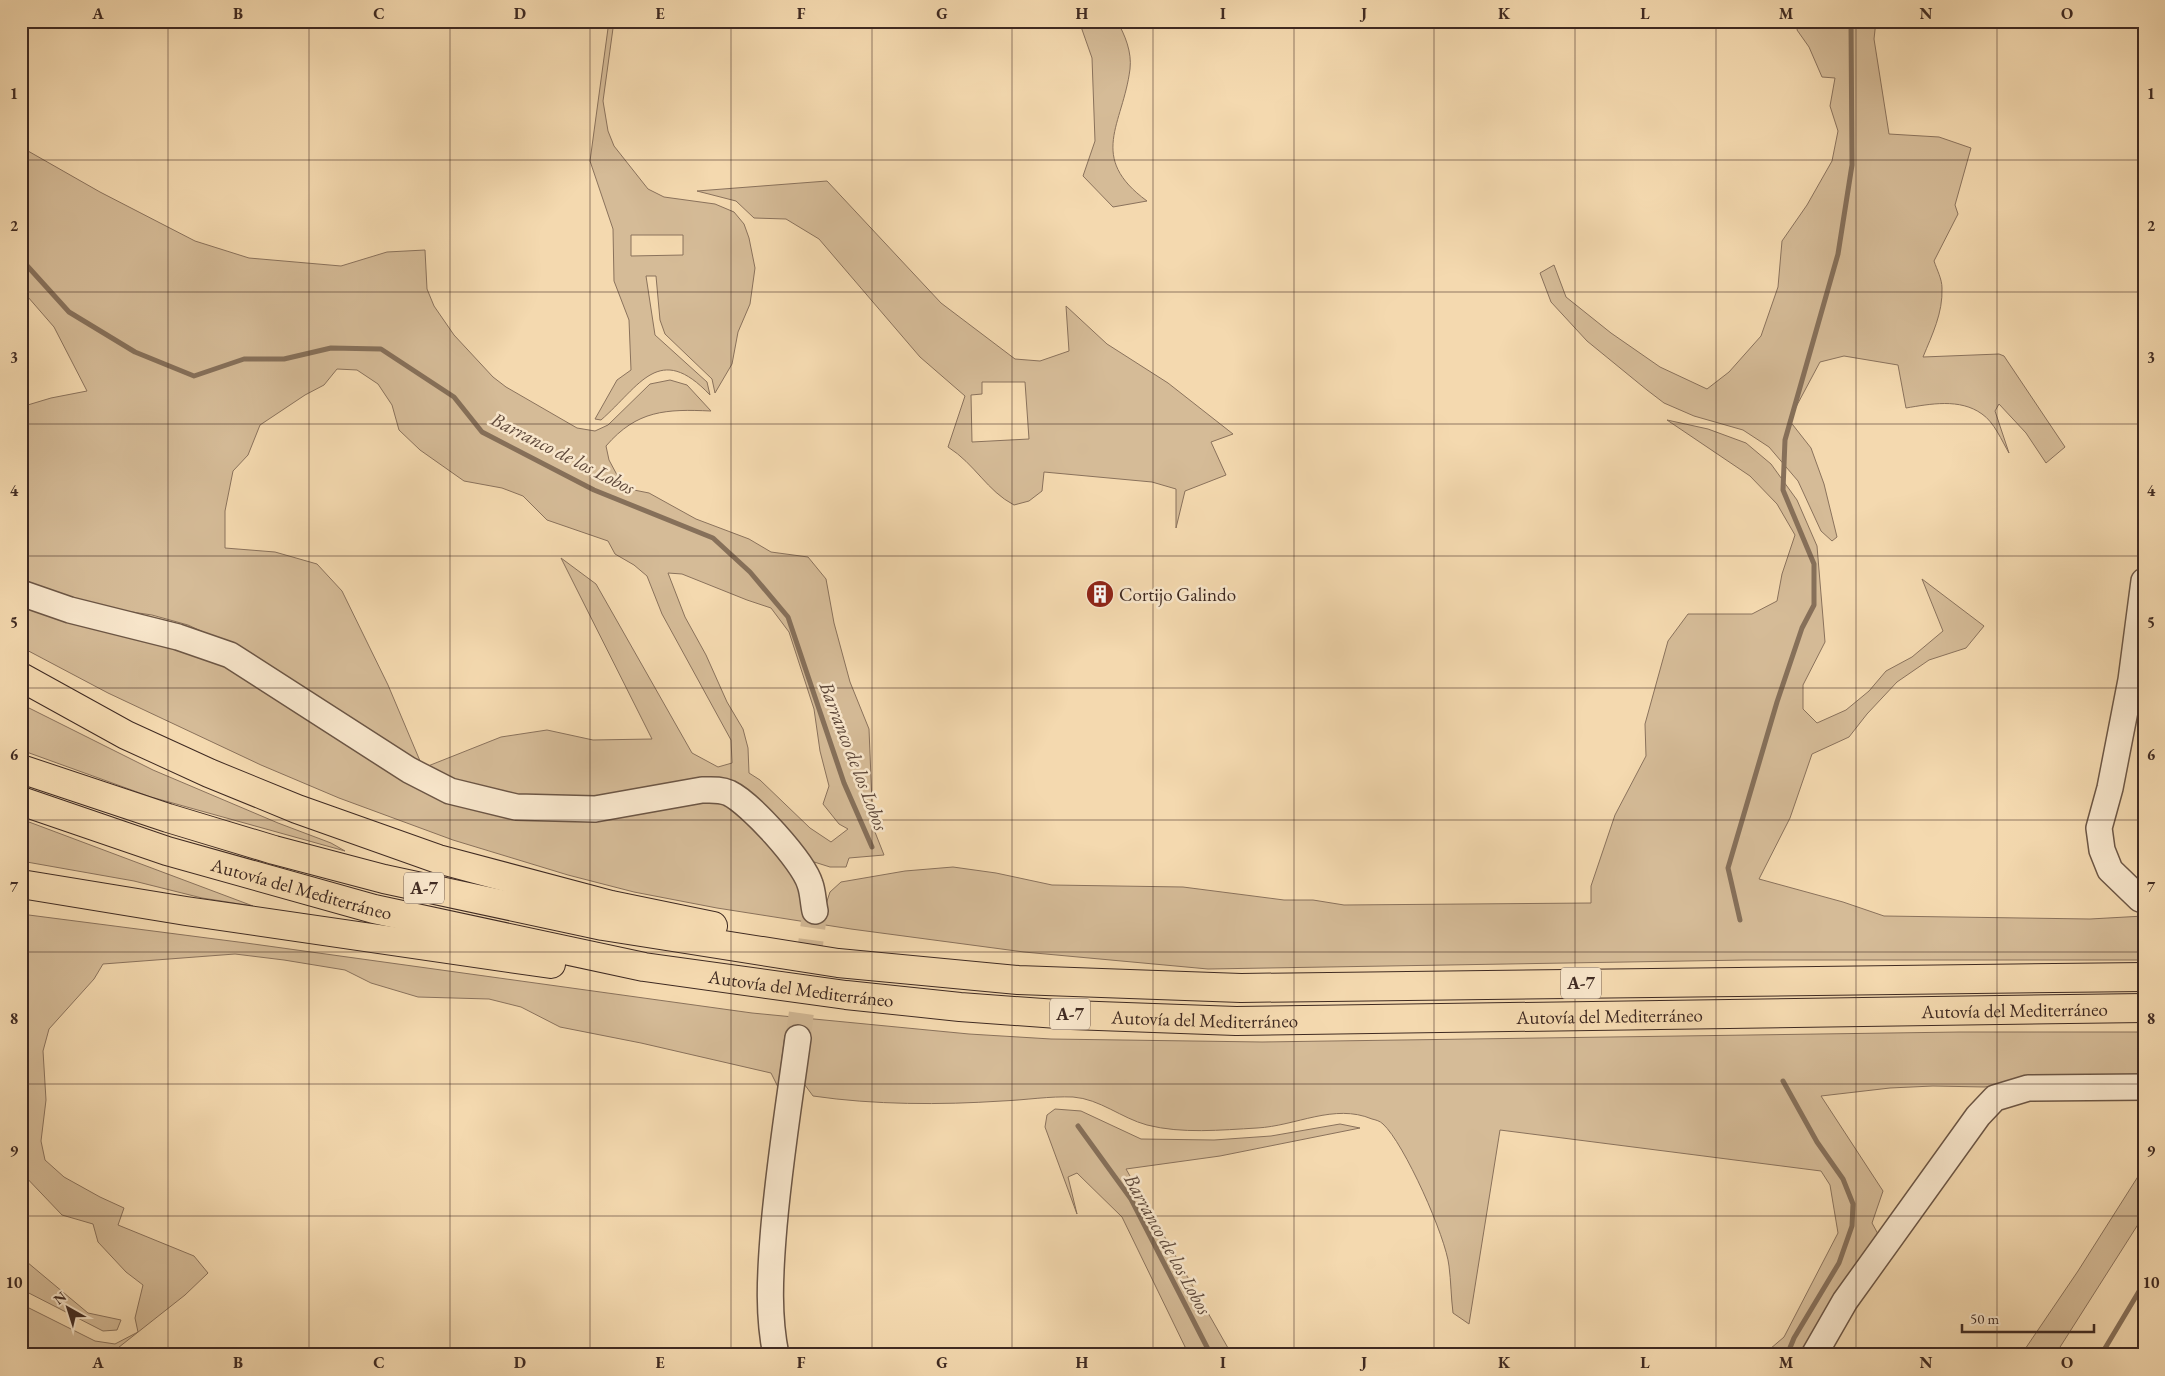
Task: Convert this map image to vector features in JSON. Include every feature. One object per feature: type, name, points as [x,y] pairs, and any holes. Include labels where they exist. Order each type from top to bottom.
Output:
[{"type":"highway","points":[[21,677],[126,735],[209,773],[298,809],[429,855],[611,905],[796,942],[838,963]]},
{"type":"highway","name":"Autovía del Mediterráneo","points":[[21,769],[177,821],[274,850],[384,879],[603,926],[838,963],[1018,980],[1241,988],[2144,977]]},
{"type":"highway","name":"Autovía del Mediterráneo","points":[[21,801],[167,851],[364,907],[644,967],[846,996],[1071,1015],[1236,1021],[2144,1008]]},
{"type":"highway","points":[[21,884],[206,914],[566,966],[644,967]]},
{"type":"street","points":[[2144,581],[2131,680],[2110,788],[2099,828],[2102,850],[2110,870],[2120,882],[2140,899],[2144,900]]},
{"type":"street","points":[[21,593],[70,610],[178,637],[230,655],[409,770],[450,791],[516,807],[595,809],[702,790],[718,789],[730,794],[762,819],[790,852],[810,883],[814,910]]},
{"type":"street","points":[[776,1355],[771,1330],[771,1268],[775,1205],[798,1038]]},
{"type":"street","points":[[1814,1355],[1845,1301],[1978,1116],[1995,1098],[2028,1088],[2144,1087]]},
{"type":"shaded area","points":[[609,21],[614,21],[603,101],[608,131],[614,146],[648,189],[664,197],[715,204],[734,212],[744,224],[749,238],[755,268],[750,304],[738,332],[732,364],[715,393],[712,379],[665,334],[660,320],[656,276],[646,276],[655,335],[707,382],[710,395],[692,379],[677,371],[663,370],[651,374],[639,383],[601,420],[595,419],[617,380],[631,370],[629,320],[614,281],[613,229],[590,161]],"holes":[[[631,235],[683,235],[683,255],[631,256]]]},
{"type":"shaded area","points":[[1079,21],[1117,21],[1125,38],[1130,56],[1130,69],[1116,124],[1113,155],[1118,170],[1129,185],[1147,201],[1113,207],[1083,176],[1095,141],[1092,58]]},
{"type":"shaded area","points":[[1799,21],[1876,21],[1874,39],[1889,134],[1939,137],[1971,148],[1955,205],[1958,214],[1934,261],[1941,281],[1941,306],[1923,357],[1999,354],[2004,356],[2065,447],[2046,463],[2026,433],[1999,404],[1995,411],[2009,453],[1986,417],[1973,409],[1955,404],[1906,408],[1898,365],[1844,356],[1820,362],[1789,420],[1811,448],[1824,484],[1837,537],[1832,541],[1821,531],[1798,481],[1769,447],[1743,430],[1694,416],[1664,403],[1587,341],[1551,302],[1540,273],[1554,265],[1566,297],[1611,333],[1660,367],[1707,389],[1729,372],[1761,336],[1778,287],[1782,241],[1807,205],[1832,161],[1838,131],[1830,106],[1835,78],[1822,77],[1809,47],[1797,30]]},
{"type":"shaded area","points":[[21,147],[100,192],[195,241],[249,258],[341,266],[387,252],[425,250],[427,289],[434,306],[454,335],[493,377],[506,387],[577,428],[595,431],[608,425],[650,384],[670,380],[687,385],[711,411],[666,412],[653,414],[641,419],[629,425],[606,446],[609,460],[624,488],[649,493],[696,519],[749,539],[771,552],[808,557],[826,579],[834,623],[850,682],[869,729],[873,827],[884,855],[849,858],[846,867],[830,867],[811,861],[744,793],[596,799],[528,798],[459,785],[423,768],[227,643],[188,625],[152,615],[112,609],[55,594],[21,580],[21,407],[51,398],[87,391],[54,327],[21,289]],"holes":[[[337,369],[357,370],[378,384],[392,405],[399,430],[420,450],[464,481],[502,488],[523,496],[547,520],[608,541],[615,554],[634,565],[647,576],[662,614],[731,740],[732,763],[718,767],[692,753],[596,584],[561,558],[652,739],[593,740],[547,730],[501,737],[423,768],[388,685],[342,591],[317,564],[275,552],[225,548],[225,511],[233,471],[248,455],[260,425],[305,395],[324,385]],[[668,573],[682,574],[771,608],[789,632],[814,709],[820,751],[829,786],[823,804],[839,824],[848,829],[831,842],[810,828],[760,780],[749,773],[748,748],[743,729],[727,702],[706,655],[685,617]]]},
{"type":"shaded area","points":[[827,181],[941,303],[1015,359],[1040,361],[1069,351],[1066,306],[1107,344],[1168,383],[1233,434],[1211,442],[1226,475],[1185,491],[1176,528],[1176,489],[1152,482],[1044,472],[1042,491],[1029,501],[1014,505],[996,492],[966,461],[948,447],[965,396],[920,357],[819,239],[786,219],[754,218],[736,201],[697,191]],"holes":[[[982,382],[1025,382],[1029,439],[972,442],[971,395],[982,394]]]},
{"type":"shaded area","points":[[1667,420],[1708,429],[1746,443],[1771,464],[1797,500],[1817,546],[1825,642],[1803,685],[1803,709],[1817,723],[1846,710],[1869,691],[1886,671],[1912,657],[1943,631],[1922,579],[1984,626],[1966,648],[1929,660],[1897,682],[1867,714],[1849,737],[1812,754],[1790,818],[1759,879],[1843,902],[1884,916],[2090,919],[2144,916],[2144,960],[1746,960],[1208,969],[1024,952],[851,929],[717,908],[634,892],[568,875],[453,840],[339,798],[261,765],[108,693],[21,647],[21,600],[218,658],[505,814],[559,821],[607,819],[711,798],[730,801],[753,824],[799,885],[823,913],[830,892],[841,882],[905,871],[953,867],[996,873],[1052,885],[1183,887],[1284,900],[1313,900],[1344,905],[1591,903],[1591,886],[1615,815],[1646,756],[1645,724],[1668,641],[1688,614],[1752,614],[1777,601],[1782,574],[1795,535],[1777,504],[1750,476]]},
{"type":"shaded area","points":[[21,704],[153,770],[278,823],[331,843],[345,851],[151,797],[21,750]]},
{"type":"shaded area","points":[[21,819],[253,906],[202,898],[134,881],[21,861]]},
{"type":"shaded area","points":[[21,914],[752,1013],[969,1034],[1051,1039],[1262,1042],[1960,1032],[2144,1032],[2144,1079],[2080,1075],[2016,1081],[1985,1087],[1933,1086],[1890,1088],[1821,1096],[1883,1191],[1872,1223],[1878,1234],[1818,1325],[1801,1355],[1763,1355],[1784,1337],[1838,1233],[1830,1185],[1821,1171],[1500,1130],[1469,1324],[1453,1313],[1450,1272],[1446,1252],[1423,1191],[1402,1150],[1383,1124],[1358,1115],[1329,1114],[1257,1128],[1174,1130],[1137,1122],[1092,1101],[1073,1097],[931,1104],[836,1099],[813,1096],[802,1081],[807,1035],[785,1035],[778,1087],[771,1073],[641,1043],[560,1027],[521,1007],[489,999],[418,997],[371,983],[345,970],[235,954],[103,964],[94,979],[49,1029],[43,1051],[46,1100],[41,1141],[45,1160],[64,1177],[124,1208],[118,1225],[194,1256],[208,1273],[185,1295],[109,1355],[36,1355],[21,1344],[21,1304],[95,1341],[115,1344],[138,1332],[135,1318],[143,1285],[126,1272],[98,1242],[93,1224],[62,1215],[21,1172]]},
{"type":"shaded area","points":[[1055,1109],[1081,1111],[1141,1139],[1214,1140],[1271,1136],[1340,1124],[1360,1128],[1220,1156],[1126,1169],[1232,1355],[1189,1355],[1122,1217],[1077,1173],[1068,1177],[1077,1214],[1045,1127],[1047,1115]]},
{"type":"shaded area","points":[[2144,1167],[2144,1215],[2055,1355],[2021,1355],[2078,1271]]},
{"type":"shaded area","points":[[21,1257],[88,1313],[121,1320],[117,1330],[103,1331],[21,1289]]},
{"type":"waterway","points":[[1740,920],[1728,868],[1777,702],[1802,628],[1814,605],[1814,564],[1783,490],[1785,440],[1838,254],[1852,165],[1851,21]]},
{"type":"waterway","name":"Barranco de los Lobos","points":[[21,259],[69,312],[135,352],[194,376],[244,359],[284,359],[331,348],[381,349],[454,397],[482,432],[594,490],[713,538],[750,572],[788,617],[844,783],[872,847]]},
{"type":"waterway","points":[[1783,1081],[1817,1142],[1843,1179],[1853,1204],[1852,1226],[1839,1263],[1794,1338],[1787,1355]]},
{"type":"waterway","name":"Barranco de los Lobos","points":[[1078,1126],[1131,1199],[1211,1355]]},
{"type":"waterway","points":[[2101,1355],[2144,1283]]},
{"type":"tunnel","points":[[798,1038],[815,911]]},
{"type":"place","name":"Cortijo Galindo","points":[[1100,594]]}]
